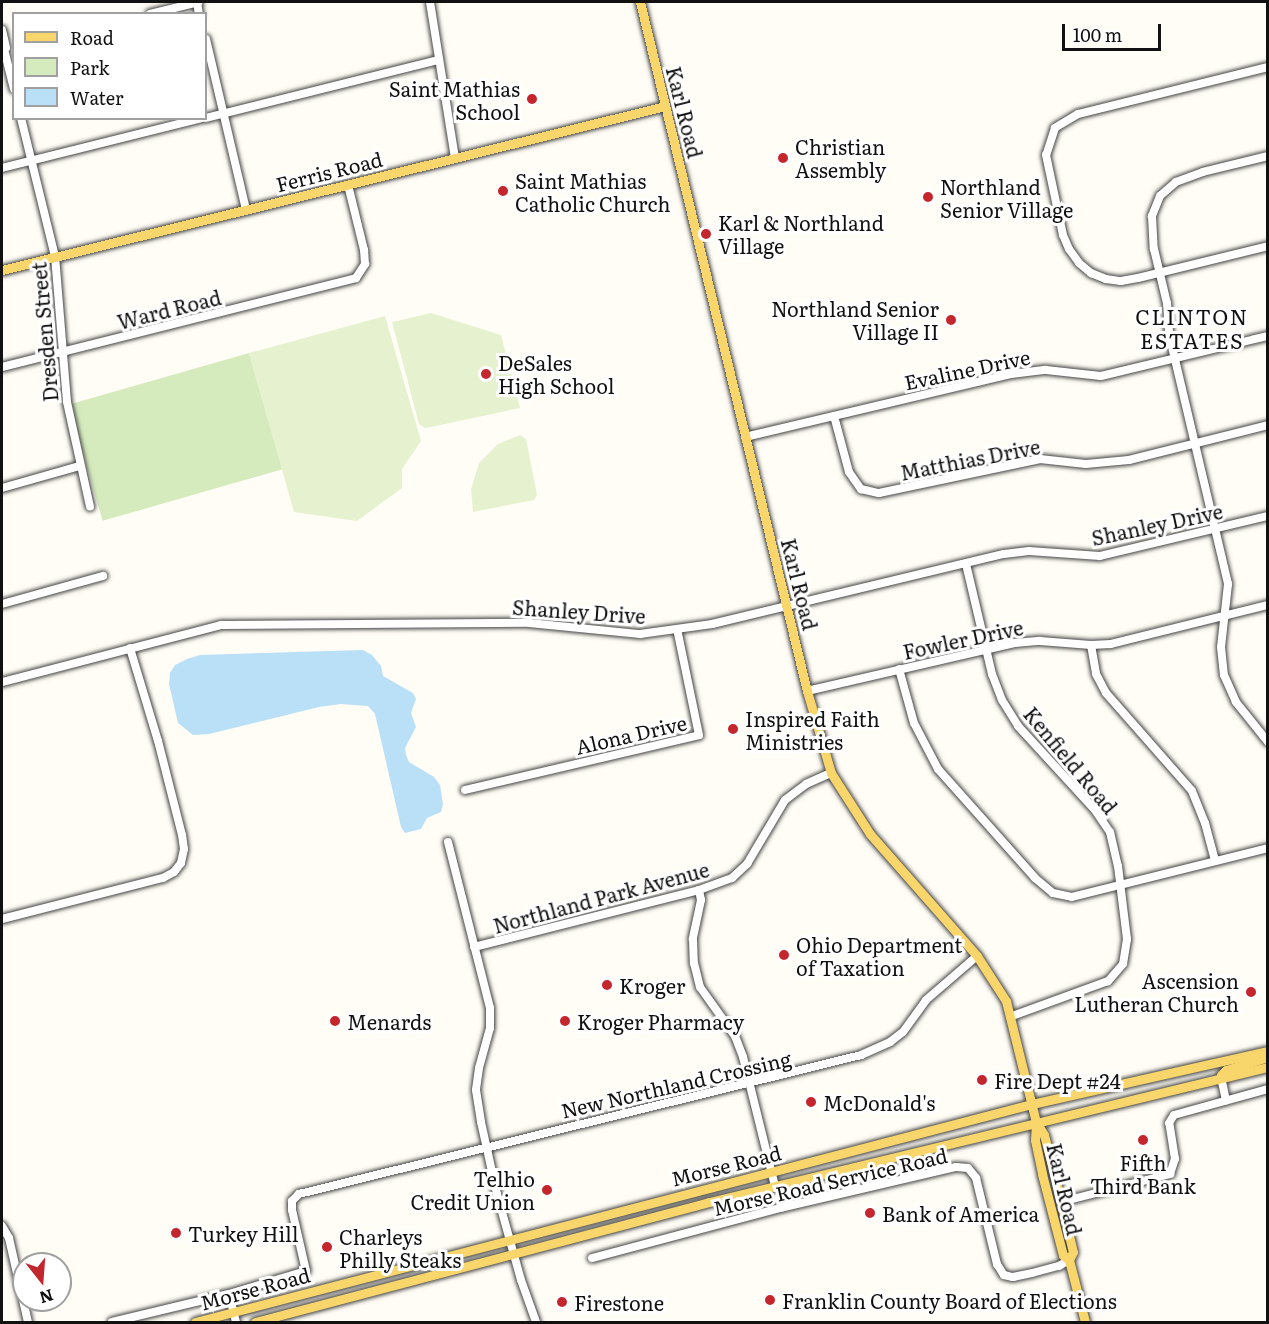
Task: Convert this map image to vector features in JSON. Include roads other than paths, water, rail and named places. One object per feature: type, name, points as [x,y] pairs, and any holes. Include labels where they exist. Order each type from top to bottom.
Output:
[{"type":"main road","name":"Karl Road","points":[[640,2],[807,691],[831,773],[862,824],[880,848],[977,956],[999,988],[1012,1016],[1036,1122],[1035,1140],[1042,1174],[1063,1255],[1070,1260]]},
{"type":"main road","name":"Ferris Road","points":[[2,270],[665,106]]},
{"type":"main road","name":"Morse Road","points":[[195,1323],[1032,1104],[1268,1051]]},
{"type":"main road","points":[[1221,1077],[1222,1072],[1226,1070],[1268,1058]]},
{"type":"main road","name":"Morse Road","points":[[255,1323],[775,1186],[1268,1067]]},
{"type":"main road","name":"Karl Road","points":[[1036,1122],[1044,1135],[1073,1252],[1070,1260],[1085,1323]]},
{"type":"street","points":[[158,12],[198,2]]},
{"type":"street","points":[[430,2],[455,158]]},
{"type":"street","points":[[2,30],[12,79]]},
{"type":"street","points":[[207,43],[246,210]]},
{"type":"street","points":[[207,117],[439,60]]},
{"type":"street","points":[[1268,67],[1078,114],[1055,128],[1048,143],[1046,166],[1063,235],[1074,256],[1091,273],[1106,279],[1121,281],[1268,246]]},
{"type":"street","name":"Dresden Street","points":[[21,120],[55,256],[67,402],[90,507]]},
{"type":"street","points":[[2,168],[196,120]]},
{"type":"street","points":[[1268,156],[1194,175],[1176,182],[1160,196],[1152,216],[1154,249],[1175,359],[1228,584],[1221,647],[1224,675],[1236,702],[1268,742]]},
{"type":"street","name":"Ward Road","points":[[2,367],[344,283],[356,278],[364,264],[348,185]]},
{"type":"street","name":"Evaline Drive","points":[[745,437],[1011,374],[1046,370],[1101,376],[1268,336]]},
{"type":"street","name":"Matthias Drive","points":[[834,416],[849,472],[861,489],[879,493],[1016,462],[1040,459],[1102,464],[1268,425]]},
{"type":"street","points":[[2,488],[80,466]]},
{"type":"street","name":"Shanley Drive","points":[[2,682],[221,624],[529,623],[640,634],[712,624],[1029,551],[1100,556],[1268,516]]},
{"type":"street","name":"Kenfield Road","points":[[966,564],[998,692],[1018,726],[1102,819],[1113,840],[1121,884],[1126,952],[1123,964],[1116,973],[1095,987],[1012,1016]]},
{"type":"street","points":[[2,604],[103,576]]},
{"type":"street","name":"Fowler Drive","points":[[807,691],[986,648],[1040,641],[1091,645],[1123,641],[1268,605]]},
{"type":"street","name":"Alona Drive","points":[[465,790],[699,735],[678,629]]},
{"type":"street","points":[[1091,645],[1096,674],[1106,693],[1192,791],[1206,823],[1215,861]]},
{"type":"street","points":[[2,919],[163,878],[174,872],[181,863],[184,849],[182,835],[158,741],[130,648]]},
{"type":"street","points":[[898,669],[914,723],[943,776],[1045,888],[1063,896],[1072,897],[1268,848]]},
{"type":"street","name":"Northland Park Avenue","points":[[474,947],[699,890],[732,878],[747,864],[785,800],[806,784],[831,773]]},
{"type":"street","points":[[448,842],[490,1008],[490,1028],[479,1068],[476,1090],[487,1149],[513,1254],[536,1323]]},
{"type":"street","points":[[699,890],[699,916],[693,939],[700,987],[710,1005],[735,1036],[750,1084],[775,1186]]},
{"type":"street","name":"New Northland Crossing","points":[[229,1294],[306,1271],[292,1201],[299,1194],[347,1180],[487,1149],[571,1125],[750,1084],[861,1055],[890,1042],[903,1032],[926,1000],[977,956]]},
{"type":"street","points":[[1221,1077],[1226,1100]]},
{"type":"street","points":[[1060,1202],[1170,1174],[1175,1160],[1169,1123],[1174,1115],[1268,1089]]},
{"type":"street","name":"Morse Road Service Road","points":[[592,1258],[780,1208],[956,1167],[968,1168],[976,1178],[997,1264],[1004,1275],[1013,1277],[1032,1273],[1059,1266],[1070,1260]]},
{"type":"street","points":[[2,1226],[9,1238],[28,1323]]},
{"type":"street","points":[[112,1323],[229,1294],[236,1323]]},
{"type":"water","points":[[363,650],[372,655],[381,666],[383,676],[413,693],[416,699],[411,713],[416,727],[405,748],[406,755],[409,762],[434,777],[440,785],[443,804],[441,812],[427,818],[421,829],[405,833],[401,827],[375,714],[368,706],[341,704],[319,707],[209,734],[193,735],[178,723],[169,684],[170,673],[175,665],[187,659],[200,655]]},
{"type":"place","name":"Saint Mathias School","points":[[532,99]]},
{"type":"place","name":"Christian Assembly","points":[[783,158]]},
{"type":"place","name":"Saint Mathias Catholic Church","points":[[503,191]]},
{"type":"place","name":"Northland Senior Village","points":[[928,197]]},
{"type":"place","name":"Karl & Northland Village","points":[[706,234]]},
{"type":"place","name":"Northland Senior Village II","points":[[951,320]]},
{"type":"place","name":"DeSales High School","points":[[486,374]]},
{"type":"place","name":"Inspired Faith Ministries","points":[[733,729]]},
{"type":"place","name":"Ohio Department of Taxation","points":[[784,955]]},
{"type":"place","name":"Kroger","points":[[607,985]]},
{"type":"place","name":"Ascension Lutheran Church","points":[[1251,992]]},
{"type":"place","name":"Menards","points":[[335,1021]]},
{"type":"place","name":"Kroger Pharmacy","points":[[565,1021]]},
{"type":"place","name":"Fire Dept #24","points":[[982,1080]]},
{"type":"place","name":"McDonald's","points":[[811,1102]]},
{"type":"place","name":"Fifth Third Bank","points":[[1143,1140]]},
{"type":"place","name":"Telhio Credit Union","points":[[547,1190]]},
{"type":"place","name":"Bank of America","points":[[870,1213]]},
{"type":"place","name":"Turkey Hill","points":[[176,1233]]},
{"type":"place","name":"Charleys Philly Steaks","points":[[327,1247]]},
{"type":"place","name":"Franklin County Board of Elections","points":[[770,1300]]},
{"type":"place","name":"Firestone","points":[[562,1302]]},
{"type":"district","name":"CLINTON ESTATES","points":[[1192,328]]}]
